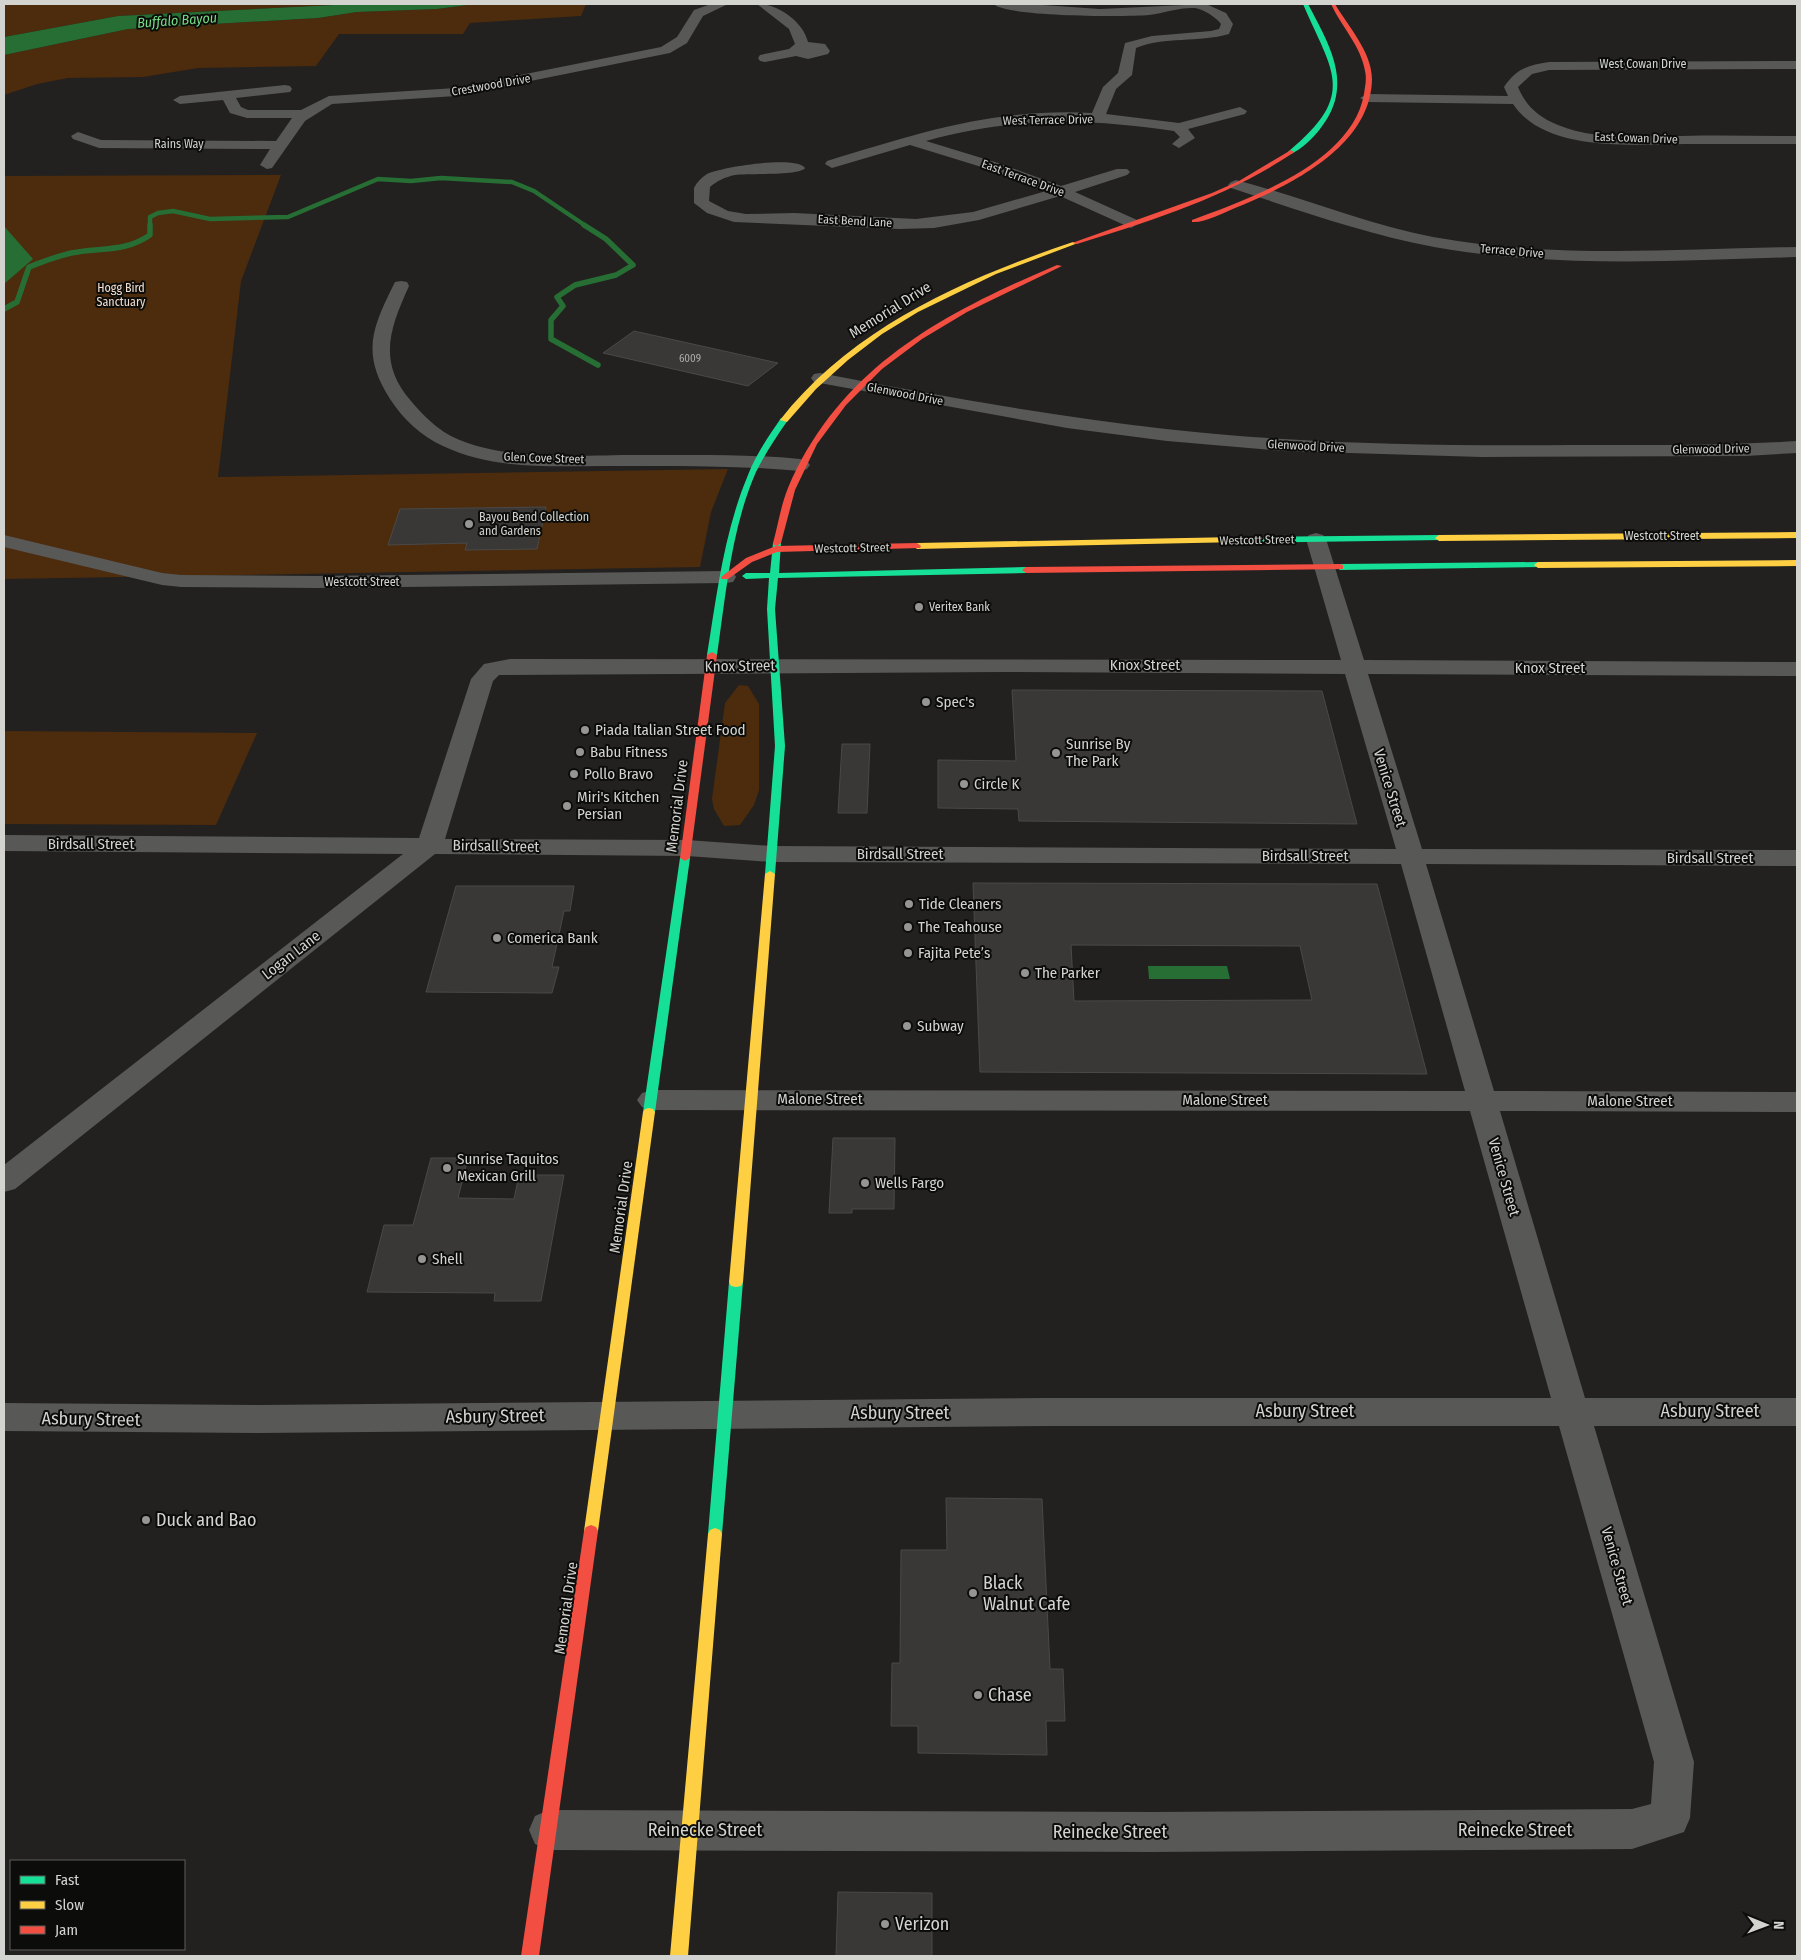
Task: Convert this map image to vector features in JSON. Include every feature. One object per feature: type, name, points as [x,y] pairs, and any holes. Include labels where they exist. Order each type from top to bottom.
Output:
[{"type":"main road","name":"Memorial Drive","points":[[530,1956],[652,1100],[687,848],[709,668],[740,502],[757,461],[786,415],[820,378],[868,339],[914,311],[972,281],[1045,251],[1190,204],[1236,185],[1296,151],[1318,130],[1330,113],[1341,73],[1305,4]]},
{"type":"main road","points":[[1182,225],[1265,194],[1297,176],[1326,156],[1349,134],[1369,78],[1363,60],[1333,4]]},
{"type":"main road","points":[[1296,151],[1326,156]]},
{"type":"main road","points":[[1130,223],[1148,230]]},
{"type":"main road","points":[[678,1956],[779,772],[780,729],[772,626],[773,574],[785,502],[800,465],[827,420],[858,386],[902,348],[936,326],[1026,278],[1071,262]]},
{"type":"main road","points":[[936,326],[937,310],[974,292],[972,281]]},
{"type":"main road","name":"Westcott Street","points":[[725,577],[1065,557],[1316,539],[1797,535]]},
{"type":"main road","name":"Westcott Street","points":[[725,577],[738,565],[754,556],[776,549],[1065,557],[1325,568],[1797,563]]},
{"type":"street","name":"Crestwood Drive","points":[[267,165],[302,114],[314,105],[340,98],[456,92],[644,56],[676,45],[687,35],[698,13],[722,4]]},
{"type":"street","points":[[763,4],[788,20],[802,37],[799,49],[765,58]]},
{"type":"street","points":[[1000,4],[1048,10],[1109,14],[1164,11],[1199,4],[1222,16],[1227,24],[1224,31],[1195,38],[1141,42],[1130,46],[1125,75],[1110,87],[1097,118]]},
{"type":"street","name":"West Cowan Drive","points":[[1516,100],[1511,87],[1517,76],[1529,70],[1549,66],[1797,65]]},
{"type":"street","points":[[180,100],[285,89]]},
{"type":"street","points":[[227,95],[235,110],[247,114],[302,114]]},
{"type":"street","points":[[1362,97],[1516,100]]},
{"type":"street","name":"East Cowan Drive","points":[[1516,100],[1536,120],[1566,132],[1592,137],[1647,140],[1797,140]]},
{"type":"street","name":"West Terrace Drive","points":[[816,167],[975,124],[1000,120],[1023,118],[1097,118],[1179,127],[1240,111]]},
{"type":"street","points":[[1179,127],[1188,138],[1179,144]]},
{"type":"street","name":"Rains Way","points":[[78,136],[99,144],[281,145]]},
{"type":"street","name":"East Terrace Drive","points":[[912,141],[993,166],[1061,190],[1130,223]]},
{"type":"street","name":"East Bend Lane","points":[[816,167],[742,170],[719,176],[704,184],[701,190],[702,202],[711,210],[728,217],[750,219],[791,218],[865,223],[935,223],[969,218],[1122,172]]},
{"type":"street","name":"Terrace Drive","points":[[1236,185],[1334,217],[1394,233],[1472,247],[1583,256],[1797,252]]},
{"type":"street","name":"Glen Cove Street","points":[[401,286],[387,317],[380,343],[382,367],[394,392],[413,417],[449,443],[486,454],[521,460],[757,461],[800,465]]},
{"type":"street","name":"Glenwood Drive","points":[[820,378],[1007,413],[1123,430],[1309,446],[1425,451],[1746,450],[1797,447]]},
{"type":"street","name":"Venice Street","points":[[1316,539],[1352,666],[1411,856],[1674,1762],[1670,1818]]},
{"type":"street","name":"Westcott Street","points":[[4,541],[147,576],[181,581],[335,582],[725,577]]},
{"type":"street","name":"Knox Street","points":[[430,846],[482,679],[492,669],[510,666],[709,668],[775,666],[1352,666],[1797,670]]},
{"type":"street","name":"Birdsall Street","points":[[4,843],[687,848],[772,854],[1797,858]]},
{"type":"street","name":"Logan Lane","points":[[4,1182],[430,846]]},
{"type":"street","name":"Malone Street","points":[[652,1100],[1797,1102]]},
{"type":"street","name":"Asbury Street","points":[[4,1418],[258,1419],[607,1415],[1572,1411],[1797,1412]]},
{"type":"street","name":"Reinecke Street","points":[[549,1830],[1151,1832],[1632,1829],[1670,1818]]},
{"type":"green space","points":[[4,4],[355,4],[118,16],[4,37]]},
{"type":"green space","points":[[475,4],[586,4],[581,16],[470,23],[463,34],[339,34],[316,66],[198,68],[143,77],[68,78],[37,84],[4,95],[4,55],[128,29],[318,18],[357,12],[437,9]]},
{"type":"green space","name":"Hogg Bird Sanctuary","points":[[281,175],[241,281],[218,477],[728,469],[711,512],[700,567],[4,579],[4,176]]},
{"type":"green space","points":[[739,685],[748,686],[759,704],[759,790],[754,805],[740,825],[724,826],[714,809],[712,799],[725,703]]},
{"type":"green space","points":[[4,731],[257,733],[216,825],[4,824]]},
{"type":"water","name":"Buffalo Bayou","points":[[355,4],[475,4],[437,9],[357,12],[318,18],[128,29],[4,55],[4,37],[118,16]]},
{"type":"water","points":[[4,226],[33,259],[4,284]]},
{"type":"water","points":[[1148,966],[1227,966],[1230,979],[1149,979]]},
{"type":"building","points":[[634,331],[778,363],[748,386],[603,353]]},
{"type":"building","name":"Bayou Bend Collection and Gardens","points":[[546,507],[537,549],[465,550],[467,543],[388,545],[400,509]]},
{"type":"building","name":"Sunrise By The Park","points":[[1012,690],[1322,691],[1357,824],[1019,821],[1018,809],[938,808],[938,760],[1016,761]]},
{"type":"building","points":[[842,744],[870,744],[867,813],[838,813]]},
{"type":"building","name":"The Parker","points":[[973,883],[1377,884],[1427,1074],[980,1072]],"holes":[[[1071,945],[1300,946],[1312,1000],[1074,1001]]]},
{"type":"building","name":"Comerica Bank","points":[[456,886],[574,886],[570,911],[564,911],[552,967],[559,967],[552,993],[426,992]]},
{"type":"building","name":"Wells Fargo","points":[[833,1138],[895,1138],[894,1209],[852,1209],[852,1213],[829,1213]]},
{"type":"building","points":[[431,1158],[468,1158],[458,1198],[514,1199],[519,1175],[564,1175],[541,1301],[494,1301],[495,1293],[367,1292],[384,1225],[413,1225]]},
{"type":"building","points":[[946,1498],[1042,1499],[1050,1669],[1063,1669],[1065,1721],[1046,1721],[1047,1755],[918,1753],[918,1726],[891,1726],[892,1663],[900,1663],[901,1550],[947,1550]]},
{"type":"building","name":"Verizon","points":[[838,1892],[932,1893],[932,1956],[836,1956]]},
{"type":"waterway","points":[[4,309],[17,302],[29,267],[65,254],[133,244],[150,235],[150,217],[158,213],[173,211],[210,219],[288,217],[378,179],[411,181],[441,178],[512,182],[534,191],[586,226]]},
{"type":"waterway","points":[[584,225],[606,239],[633,265],[616,275],[575,285],[557,297],[563,306],[551,320],[551,339],[598,365]]},
{"type":"traffic: fast","points":[[1291,152],[1312,134],[1327,117],[1334,100],[1336,83],[1333,65],[1326,47],[1305,4]]},
{"type":"traffic: fast","points":[[712,655],[727,563],[741,502],[752,473],[766,445],[784,420]]},
{"type":"traffic: fast","points":[[1237,540],[1439,538]]},
{"type":"traffic: fast","points":[[770,874],[780,746],[771,609],[777,543]]},
{"type":"traffic: fast","points":[[1340,567],[1538,565]]},
{"type":"traffic: fast","points":[[746,576],[1026,570]]},
{"type":"traffic: fast","points":[[649,1112],[685,858]]},
{"type":"traffic: fast","points":[[715,1534],[736,1282]]},
{"type":"traffic: slow","points":[[784,420],[813,387],[845,358],[916,310],[954,290],[994,273],[1075,243]]},
{"type":"traffic: slow","points":[[1439,538],[1797,535]]},
{"type":"traffic: slow","points":[[917,546],[1237,540]]},
{"type":"traffic: slow","points":[[1538,565],[1797,563]]},
{"type":"traffic: slow","points":[[736,1282],[770,874]]},
{"type":"traffic: slow","points":[[591,1531],[649,1112]]},
{"type":"traffic: slow","points":[[679,1956],[715,1534]]},
{"type":"traffic: jam","points":[[1194,221],[1247,201],[1305,171],[1330,153],[1351,131],[1365,107],[1369,79],[1368,69],[1355,40],[1333,4]]},
{"type":"traffic: jam","points":[[1075,243],[1159,216],[1214,195],[1267,168],[1291,152]]},
{"type":"traffic: jam","points":[[777,543],[791,490],[813,443],[843,403],[879,368],[920,337],[964,310],[1059,266]]},
{"type":"traffic: jam","points":[[725,577],[749,560],[776,549],[917,546]]},
{"type":"traffic: jam","points":[[1026,570],[1340,567]]},
{"type":"traffic: jam","points":[[685,858],[712,655]]},
{"type":"traffic: jam","points":[[530,1956],[591,1531]]},
{"type":"place","name":"Bayou Bend Collection and Gardens","points":[[469,524]]},
{"type":"place","name":"Veritex Bank","points":[[919,607]]},
{"type":"place","name":"Spec's","points":[[926,702]]},
{"type":"place","name":"Piada Italian Street Food","points":[[585,730]]},
{"type":"place","name":"Babu Fitness","points":[[580,752]]},
{"type":"place","name":"Sunrise By The Park","points":[[1056,753]]},
{"type":"place","name":"Pollo Bravo","points":[[574,774]]},
{"type":"place","name":"Circle K","points":[[964,784]]},
{"type":"place","name":"Miri's Kitchen Persian","points":[[567,806]]},
{"type":"place","name":"Tide Cleaners","points":[[909,904]]},
{"type":"place","name":"The Teahouse","points":[[908,927]]},
{"type":"place","name":"Comerica Bank","points":[[497,938]]},
{"type":"place","name":"Fajita Pete’s","points":[[908,953]]},
{"type":"place","name":"The Parker","points":[[1025,973]]},
{"type":"place","name":"Subway","points":[[907,1026]]},
{"type":"place","name":"Sunrise Taquitos Mexican Grill","points":[[447,1168]]},
{"type":"place","name":"Wells Fargo","points":[[865,1183]]},
{"type":"place","name":"Shell","points":[[422,1259]]},
{"type":"place","name":"Duck and Bao","points":[[146,1520]]},
{"type":"place","name":"Black Walnut Cafe","points":[[973,1593]]},
{"type":"place","name":"Chase","points":[[978,1695]]},
{"type":"place","name":"Verizon","points":[[885,1924]]}]
